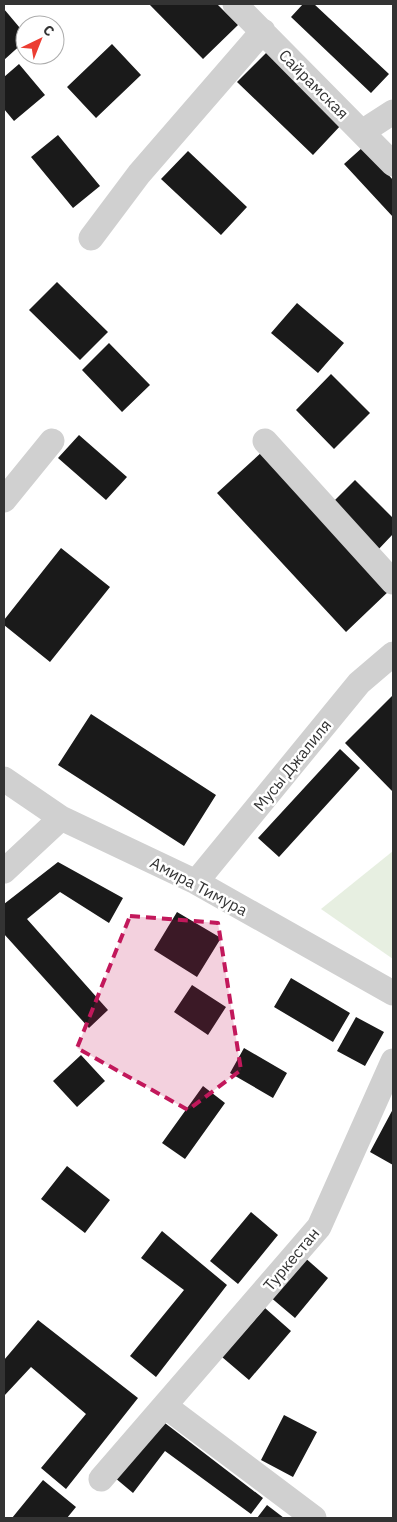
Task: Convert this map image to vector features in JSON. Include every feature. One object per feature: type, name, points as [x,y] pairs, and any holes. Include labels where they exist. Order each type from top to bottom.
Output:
[{"type":"street","name":"Сайрамская","points":[[235,4],[393,164]]},
{"type":"street","points":[[90,238],[140,174],[263,32]]},
{"type":"street","points":[[362,132],[393,112]]},
{"type":"street","points":[[4,500],[52,441]]},
{"type":"street","points":[[265,441],[393,582]]},
{"type":"street","name":"Мусы Джалиля","points":[[196,882],[359,683],[393,654]]},
{"type":"street","name":"Амира Тимура","points":[[4,779],[61,818],[196,882],[393,993]]},
{"type":"street","points":[[4,871],[61,818]]},
{"type":"street","name":"Туркестан","points":[[101,1479],[319,1227],[393,1061]]},
{"type":"street","points":[[165,1406],[314,1518]]},
{"type":"highlighted area","points":[[130,916],[218,923],[241,1070],[188,1110],[77,1048]]},
{"type":"shaded area","points":[[393,851],[393,959],[321,909]]},
{"type":"building","points":[[149,4],[217,4],[238,25],[203,59]]},
{"type":"building","points":[[303,4],[314,4],[389,74],[371,93],[291,17]]},
{"type":"building","points":[[4,9],[15,22],[15,50],[4,60]]},
{"type":"building","points":[[112,44],[141,75],[96,118],[67,87]]},
{"type":"building","points":[[267,52],[342,124],[313,155],[237,82]]},
{"type":"building","points":[[20,65],[45,95],[14,121],[4,109],[4,77]]},
{"type":"building","points":[[58,135],[100,186],[73,208],[31,157]]},
{"type":"building","points":[[363,147],[393,180],[393,217],[344,164]]},
{"type":"building","points":[[188,151],[247,207],[221,235],[161,179]]},
{"type":"building","points":[[57,282],[108,332],[80,360],[29,310]]},
{"type":"building","points":[[297,303],[344,343],[318,373],[271,333]]},
{"type":"building","points":[[109,343],[150,385],[122,412],[82,370]]},
{"type":"building","points":[[331,374],[370,413],[334,449],[296,410]]},
{"type":"building","points":[[79,435],[127,477],[106,500],[58,458]]},
{"type":"building","points":[[263,451],[391,589],[346,632],[217,493]]},
{"type":"building","points":[[355,480],[393,518],[393,534],[376,552],[329,506]]},
{"type":"building","points":[[61,548],[110,587],[50,662],[4,625],[4,620]]},
{"type":"building","points":[[393,695],[393,792],[345,743]]},
{"type":"building","points":[[91,714],[216,795],[184,846],[58,765]]},
{"type":"building","points":[[340,749],[360,768],[279,857],[258,838]]},
{"type":"building","points":[[58,862],[123,898],[109,923],[60,892],[27,919],[108,1010],[89,1028],[4,934],[4,904]]},
{"type":"building","points":[[177,912],[221,938],[197,977],[154,950]]},
{"type":"building","points":[[291,978],[350,1013],[333,1042],[274,1007]]},
{"type":"building","points":[[192,985],[226,1007],[208,1035],[174,1012]]},
{"type":"building","points":[[356,1017],[384,1032],[365,1066],[337,1051]]},
{"type":"building","points":[[244,1048],[287,1073],[273,1098],[230,1073]]},
{"type":"building","points":[[81,1055],[105,1081],[77,1107],[53,1081]]},
{"type":"building","points":[[203,1086],[225,1103],[185,1159],[162,1143]]},
{"type":"building","points":[[393,1109],[393,1165],[370,1152]]},
{"type":"building","points":[[67,1166],[110,1200],[85,1233],[41,1199]]},
{"type":"building","points":[[251,1212],[278,1235],[238,1284],[210,1261]]},
{"type":"building","points":[[162,1231],[227,1285],[156,1377],[130,1356],[184,1290],[141,1258]]},
{"type":"building","points":[[303,1256],[328,1278],[295,1318],[269,1296]]},
{"type":"building","points":[[265,1308],[291,1331],[249,1380],[222,1357]]},
{"type":"building","points":[[38,1320],[138,1398],[66,1489],[41,1468],[86,1414],[31,1367],[4,1396],[4,1360]]},
{"type":"building","points":[[284,1415],[317,1432],[293,1477],[261,1460]]},
{"type":"building","points":[[161,1420],[263,1498],[251,1514],[165,1451],[133,1493],[114,1477]]},
{"type":"building","points":[[43,1480],[76,1507],[67,1518],[12,1518]]},
{"type":"building","points":[[267,1505],[284,1518],[257,1518]]}]
